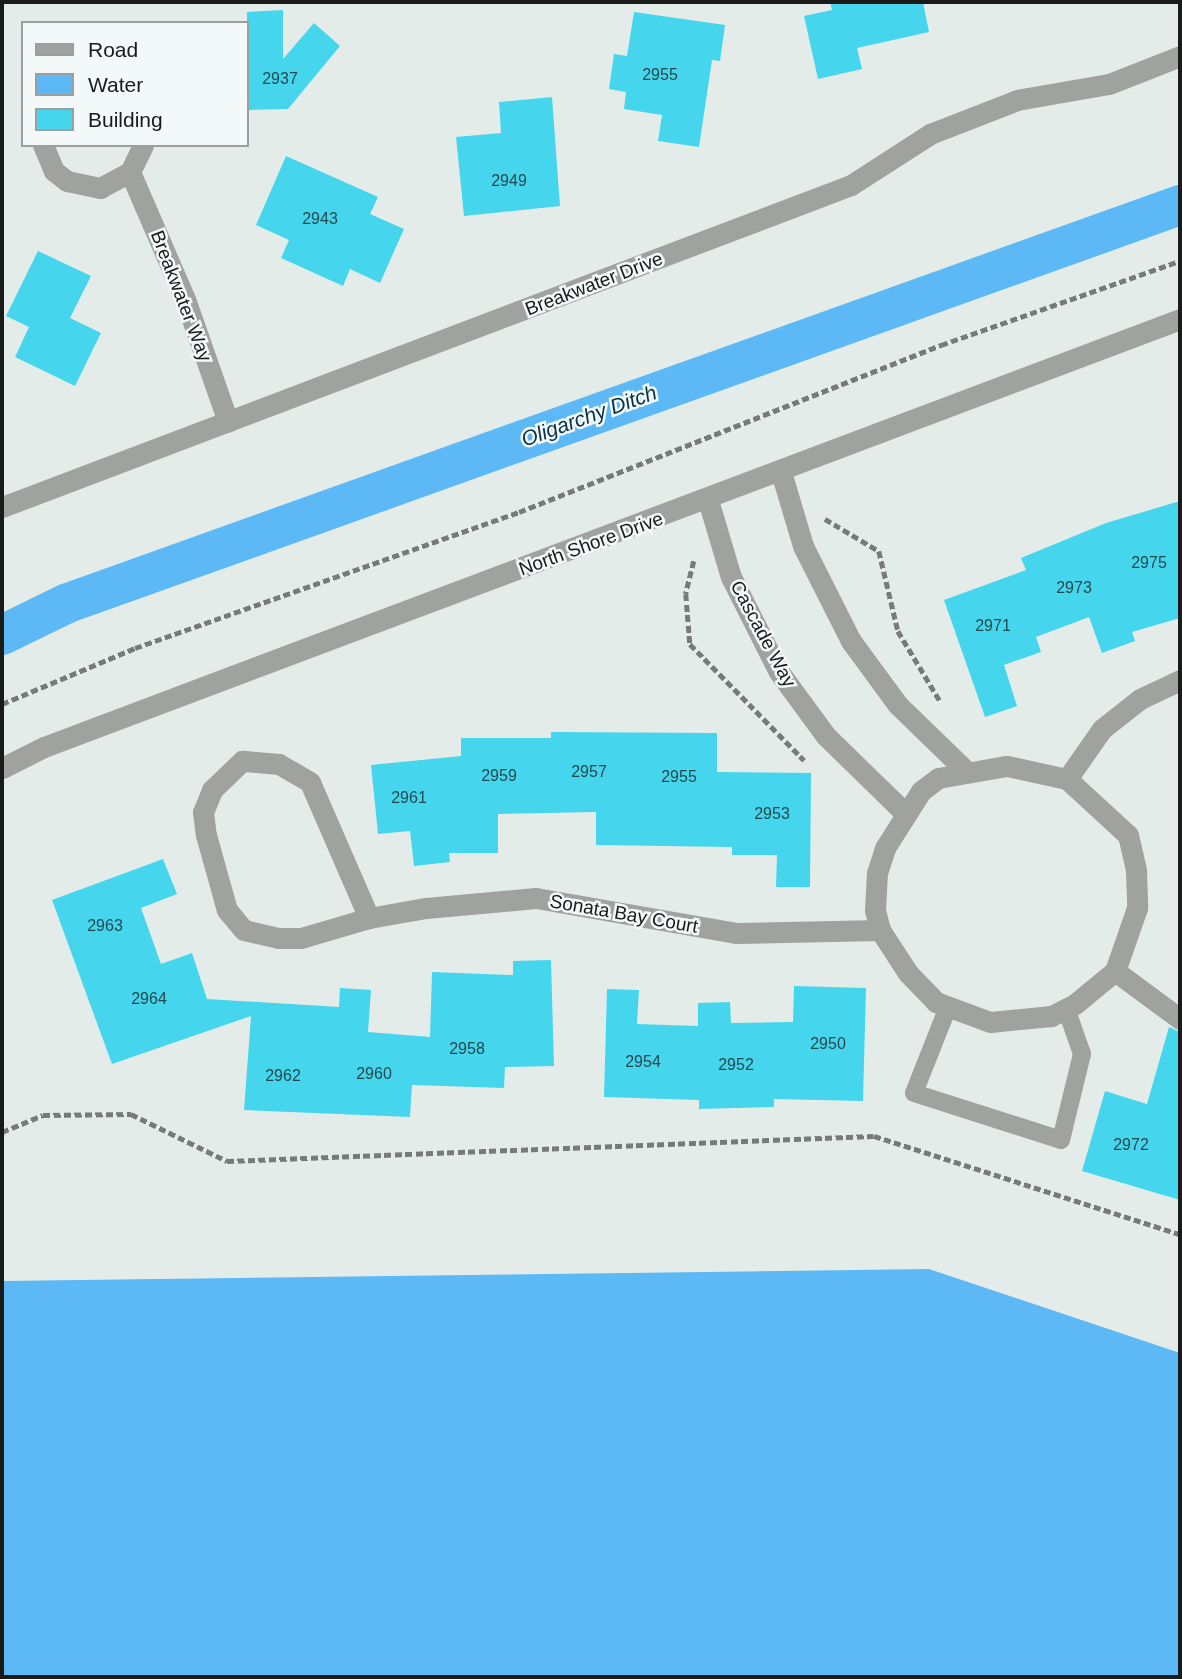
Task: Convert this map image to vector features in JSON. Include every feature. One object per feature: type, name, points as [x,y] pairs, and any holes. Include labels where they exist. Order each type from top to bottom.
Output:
[{"type":"street","name":"Breakwater Drive","points":[[2,507],[851,185],[930,134],[1017,100],[1109,84],[1180,57]]},
{"type":"street","points":[[44,147],[54,171],[83,188],[116,182],[130,172],[142,147]]},
{"type":"street","name":"Breakwater Way","points":[[130,172],[185,299],[228,422]]},
{"type":"street","name":"North Shore Drive","points":[[2,768],[44,747],[708,500],[1180,319]]},
{"type":"street","points":[[781,472],[803,546],[851,641],[898,705],[966,771]]},
{"type":"street","name":"Cascade Way","points":[[708,500],[732,577],[779,672],[826,736],[904,812]]},
{"type":"street","points":[[1067,779],[1102,729],[1140,699],[1180,680]]},
{"type":"street","name":"Sonata Bay Court","points":[[369,918],[310,782],[279,764],[242,761],[212,790],[203,812],[206,835],[227,910],[244,930],[301,939],[369,918],[536,898],[737,933],[880,930]]},
{"type":"street","points":[[1007,766],[1067,779],[1128,835],[1136,871],[1137,908],[1115,971],[1051,1016],[990,1023],[936,1002],[908,973],[880,930],[875,910],[877,873],[904,812],[939,778],[966,771],[1007,766]]},
{"type":"street","points":[[1115,971],[1180,1019]]},
{"type":"lane","points":[[948,1007],[914,1093],[1061,1140],[1082,1054],[1066,1008]]},
{"type":"path","points":[[2,704],[135,648],[519,512],[942,345],[1180,261]]},
{"type":"path","points":[[821,517],[879,551],[898,631],[945,709],[934,742]]},
{"type":"path","points":[[698,547],[686,594],[690,644],[811,767],[854,765]]},
{"type":"path","points":[[2,1132],[43,1115],[131,1114],[228,1161],[874,1136],[1180,1234]]},
{"type":"water","points":[[929,1269],[1180,1353],[1180,1677],[2,1677],[2,1281]]},
{"type":"building","points":[[830,2],[923,2],[929,32],[857,48],[862,69],[818,79],[804,16],[832,10]]},
{"type":"building","points":[[283,10],[283,59],[314,23],[340,46],[288,109],[248,110],[247,12]]},
{"type":"building","points":[[634,12],[725,25],[720,61],[712,60],[699,147],[658,141],[662,115],[624,109],[626,92],[609,89],[614,54],[627,56]]},
{"type":"building","points":[[552,97],[560,206],[464,216],[456,137],[501,133],[499,102]]},
{"type":"building","points":[[286,156],[378,197],[370,214],[404,229],[380,283],[350,269],[343,286],[281,258],[289,240],[256,225]]},
{"type":"building","points":[[38,251],[91,276],[70,318],[101,333],[75,386],[15,357],[29,327],[6,316]]},
{"type":"building","points":[[1180,501],[1180,618],[1132,632],[1135,641],[1102,653],[1089,617],[1036,637],[1041,652],[1004,665],[1017,706],[985,717],[944,600],[1026,570],[1021,558],[1106,523]]},
{"type":"building","points":[[551,732],[717,733],[717,772],[811,773],[810,887],[776,887],[777,855],[732,855],[732,847],[596,845],[596,812],[498,814],[498,853],[449,853],[450,862],[414,866],[410,831],[378,834],[371,765],[461,756],[461,738],[551,738]]},
{"type":"building","points":[[163,859],[177,894],[141,908],[161,964],[192,953],[207,999],[339,1007],[340,988],[371,990],[368,1032],[430,1037],[432,972],[513,975],[513,961],[551,960],[554,1066],[505,1067],[504,1088],[412,1085],[410,1117],[244,1110],[251,1016],[112,1064],[52,900]]},
{"type":"building","points":[[794,986],[866,988],[863,1101],[774,1099],[774,1107],[699,1109],[699,1100],[604,1097],[607,989],[639,990],[637,1024],[698,1026],[698,1003],[730,1002],[731,1023],[793,1022]]},
{"type":"building","points":[[1169,1027],[1180,1032],[1180,1200],[1082,1171],[1105,1091],[1147,1104]]},
{"type":"waterway","name":"Oligarchy Ditch","points":[[2,635],[68,603],[1180,205]]}]
